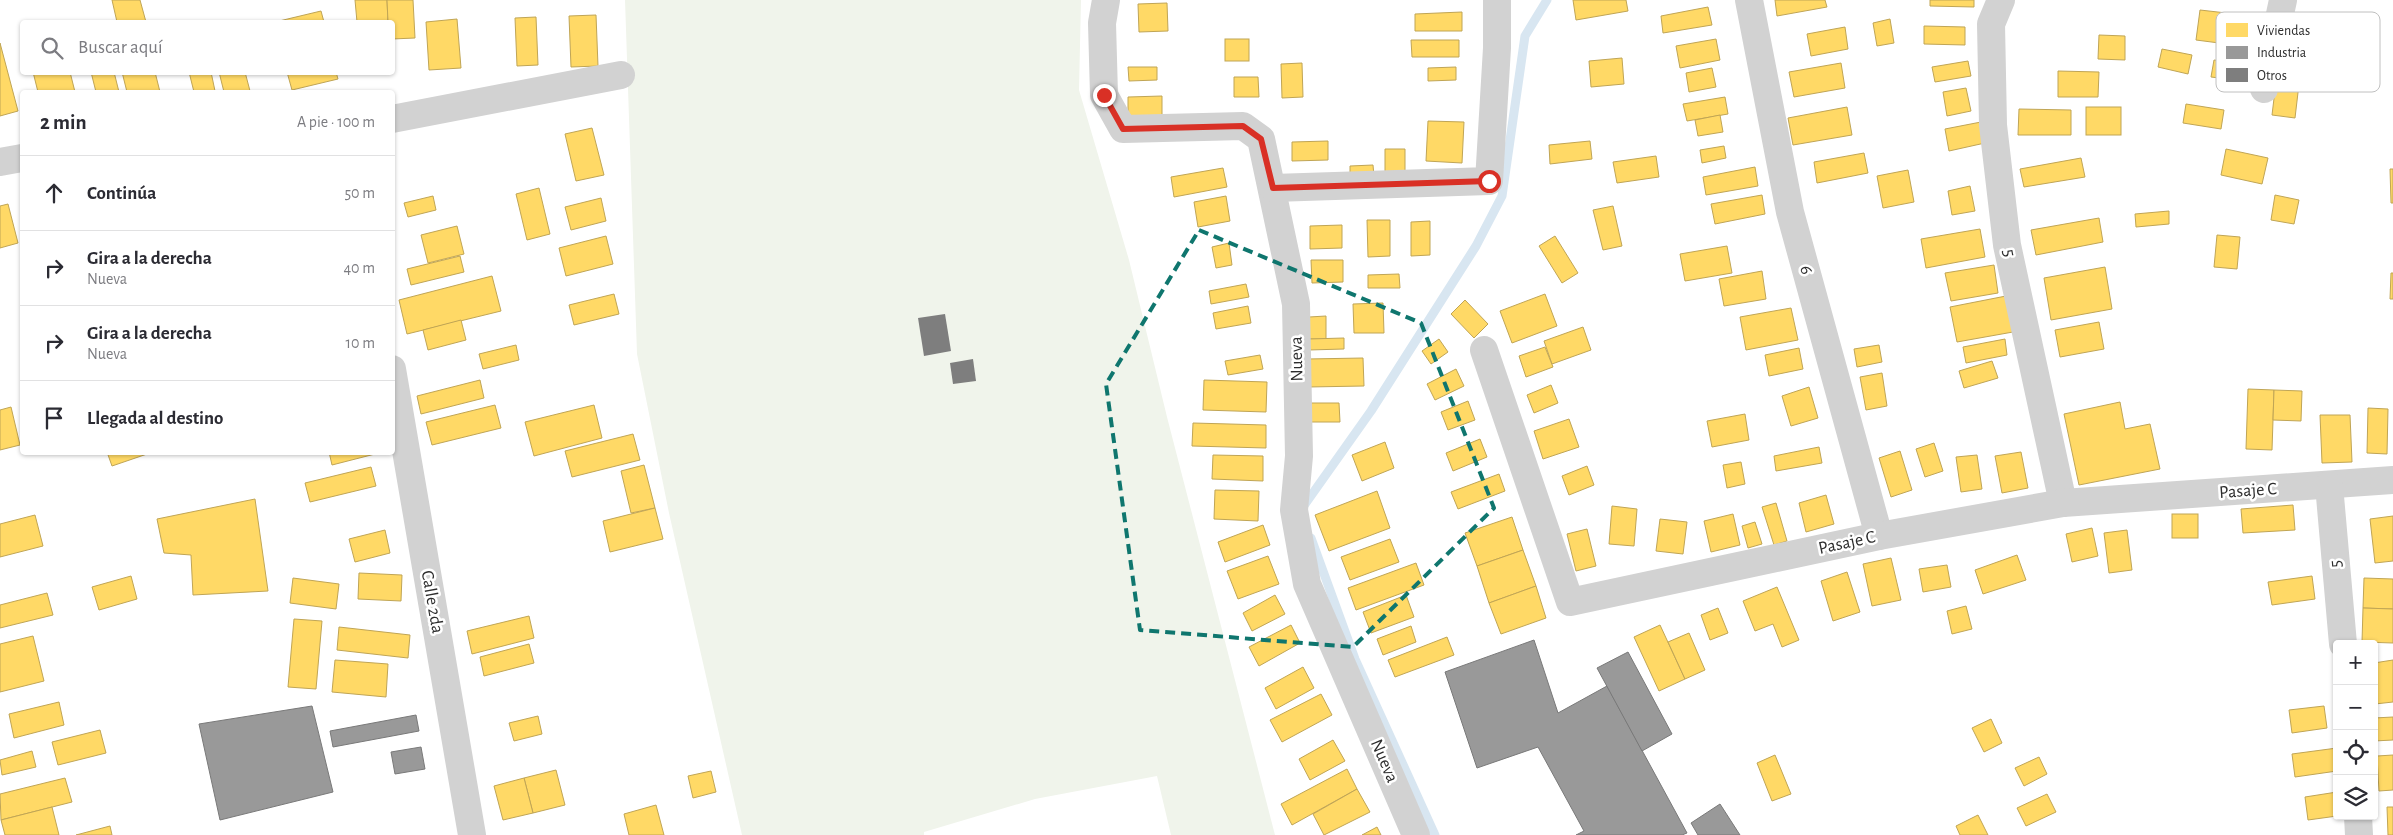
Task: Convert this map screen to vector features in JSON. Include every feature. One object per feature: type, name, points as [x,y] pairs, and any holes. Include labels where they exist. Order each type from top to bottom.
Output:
[{"type":"street","name":"Nueva","points":[[1106,0],[1102,23],[1104,95],[1123,129],[1243,126],[1261,139],[1273,188],[1296,304],[1299,456],[1294,510],[1307,584],[1416,835]]},
{"type":"street","points":[[1273,188],[1489,181],[1497,48],[1497,0]]},
{"type":"street","name":"6","points":[[1749,0],[1790,212],[1879,536]]},
{"type":"street","name":"5","points":[[2001,0],[1991,24],[1993,125],[2007,245],[2063,503]]},
{"type":"street","points":[[395,118],[621,75]]},
{"type":"street","points":[[0,162],[20,158]]},
{"type":"street","name":"Pasaje C","points":[[1484,350],[1570,602],[1879,536],[2063,503],[2393,480]]},
{"type":"street","name":"Calle 2da","points":[[395,386],[472,835]]},
{"type":"street","name":"5","points":[[2329,485],[2343,640]]},
{"type":"street","points":[[2358,820],[2359,835]]},
{"type":"highlighted area","points":[[1199,230],[1421,323],[1494,508],[1353,647],[1140,630],[1106,384]]},
{"type":"shaded area","points":[[625,0],[1081,0],[1079,90],[1129,260],[1167,417],[1275,835],[1171,835],[1157,776],[1035,799],[924,832],[924,835],[742,835],[669,513],[637,354]]},
{"type":"building: Viviendas","points":[[112,0],[140,0],[145,20],[117,20]]},
{"type":"building: Viviendas","points":[[355,0],[387,0],[388,20],[357,20]]},
{"type":"building: Viviendas","points":[[387,0],[413,0],[415,38],[395,39],[395,20],[388,20]]},
{"type":"building: Viviendas","points":[[1573,0],[1626,0],[1628,11],[1576,20]]},
{"type":"building: Viviendas","points":[[1775,0],[1825,0],[1827,7],[1777,16]]},
{"type":"building: Viviendas","points":[[1930,0],[1974,0],[1974,7],[1930,6]]},
{"type":"building: Viviendas","points":[[1167,3],[1168,31],[1139,32],[1138,4]]},
{"type":"building: Viviendas","points":[[1708,7],[1712,25],[1663,33],[1661,16]]},
{"type":"building: Viviendas","points":[[2200,10],[2218,12],[2216,12],[2216,43],[2196,40]]},
{"type":"building: Viviendas","points":[[321,11],[323,20],[283,20]]},
{"type":"building: Viviendas","points":[[1462,12],[1462,31],[1415,31],[1415,14]]},
{"type":"building: Viviendas","points":[[596,15],[598,66],[571,67],[569,16]]},
{"type":"building: Viviendas","points":[[536,17],[538,65],[517,66],[515,18]]},
{"type":"building: Viviendas","points":[[457,19],[461,68],[429,70],[426,22]]},
{"type":"building: Viviendas","points":[[1890,19],[1894,43],[1877,46],[1873,23]]},
{"type":"building: Viviendas","points":[[1924,26],[1965,27],[1965,45],[1924,44]]},
{"type":"building: Viviendas","points":[[1845,27],[1848,49],[1811,56],[1807,34]]},
{"type":"building: Viviendas","points":[[2099,35],[2125,36],[2125,60],[2098,59]]},
{"type":"building: Viviendas","points":[[1225,39],[1249,39],[1249,61],[1225,61]]},
{"type":"building: Viviendas","points":[[1716,39],[1720,60],[1680,68],[1676,46]]},
{"type":"building: Viviendas","points":[[1411,40],[1459,40],[1459,57],[1412,57]]},
{"type":"building: Viviendas","points":[[0,43],[18,111],[0,116]]},
{"type":"building: Viviendas","points":[[2162,49],[2192,55],[2188,74],[2158,67]]},
{"type":"building: Viviendas","points":[[1622,58],[1624,84],[1591,87],[1589,61]]},
{"type":"building: Viviendas","points":[[2214,60],[2216,60],[2216,78],[2211,77]]},
{"type":"building: Viviendas","points":[[1968,61],[1971,76],[1935,82],[1932,67]]},
{"type":"building: Viviendas","points":[[1302,63],[1303,97],[1282,98],[1281,64]]},
{"type":"building: Viviendas","points":[[1841,63],[1845,88],[1794,97],[1789,72]]},
{"type":"building: Viviendas","points":[[1128,67],[1157,67],[1157,80],[1129,81]]},
{"type":"building: Viviendas","points":[[1456,67],[1456,80],[1428,81],[1428,68]]},
{"type":"building: Viviendas","points":[[1712,68],[1716,87],[1689,92],[1686,73]]},
{"type":"building: Viviendas","points":[[2058,71],[2099,72],[2098,97],[2058,97]]},
{"type":"building: Viviendas","points":[[34,75],[71,75],[74,90],[38,90]]},
{"type":"building: Viviendas","points":[[92,75],[115,75],[118,90],[96,90]]},
{"type":"building: Viviendas","points":[[123,75],[156,75],[160,90],[126,90]]},
{"type":"building: Viviendas","points":[[190,75],[212,75],[215,90],[194,90]]},
{"type":"building: Viviendas","points":[[220,75],[246,75],[250,90],[224,90]]},
{"type":"building: Viviendas","points":[[288,75],[337,75],[338,79],[292,90]]},
{"type":"building: Viviendas","points":[[1234,77],[1258,77],[1259,97],[1234,97]]},
{"type":"building: Viviendas","points":[[1966,88],[1971,111],[1947,116],[1943,92]]},
{"type":"building: Viviendas","points":[[2275,92],[2298,92],[2295,118],[2272,115]]},
{"type":"building: Viviendas","points":[[1162,96],[1162,117],[1128,118],[1128,97]]},
{"type":"building: Viviendas","points":[[1725,97],[1728,114],[1687,121],[1683,104]]},
{"type":"building: Viviendas","points":[[2186,104],[2224,110],[2221,129],[2183,123]]},
{"type":"building: Viviendas","points":[[1847,107],[1852,135],[1793,145],[1788,118]]},
{"type":"building: Viviendas","points":[[2086,107],[2121,107],[2121,135],[2086,135]]},
{"type":"building: Viviendas","points":[[2019,109],[2071,110],[2071,135],[2018,135]]},
{"type":"building: Viviendas","points":[[1720,115],[1723,132],[1698,136],[1695,120]]},
{"type":"building: Viviendas","points":[[1428,121],[1464,122],[1462,163],[1426,161]]},
{"type":"building: Viviendas","points":[[1981,122],[1985,143],[1949,151],[1945,129]]},
{"type":"building: Viviendas","points":[[592,128],[604,175],[576,181],[565,134]]},
{"type":"building: Viviendas","points":[[1328,141],[1328,160],[1292,161],[1292,142]]},
{"type":"building: Viviendas","points":[[1590,141],[1592,159],[1550,164],[1549,145]]},
{"type":"building: Viviendas","points":[[1724,146],[1726,158],[1702,163],[1700,150]]},
{"type":"building: Viviendas","points":[[1385,149],[1405,149],[1405,171],[1385,172]]},
{"type":"building: Viviendas","points":[[2226,149],[2268,158],[2262,184],[2221,175]]},
{"type":"building: Viviendas","points":[[1864,153],[1868,173],[1817,183],[1814,162]]},
{"type":"building: Viviendas","points":[[1656,156],[1659,177],[1617,183],[1613,162]]},
{"type":"building: Viviendas","points":[[2081,158],[2085,177],[2024,187],[2020,169]]},
{"type":"building: Viviendas","points":[[1373,165],[1374,176],[1350,177],[1350,166]]},
{"type":"building: Viviendas","points":[[1755,167],[1758,186],[1706,195],[1703,177]]},
{"type":"building: Viviendas","points":[[1223,168],[1227,187],[1174,197],[1171,177]]},
{"type":"building: Viviendas","points":[[2390,169],[2393,169],[2393,203],[2391,203]]},
{"type":"building: Viviendas","points":[[1908,170],[1914,202],[1883,208],[1877,176]]},
{"type":"building: Viviendas","points":[[1970,186],[1975,211],[1952,215],[1948,191]]},
{"type":"building: Viviendas","points":[[539,188],[550,234],[527,240],[516,194]]},
{"type":"building: Viviendas","points":[[1762,195],[1765,214],[1715,224],[1711,204]]},
{"type":"building: Viviendas","points":[[2275,195],[2299,200],[2294,224],[2271,220]]},
{"type":"building: Viviendas","points":[[433,196],[436,210],[408,217],[404,203]]},
{"type":"building: Viviendas","points":[[1226,196],[1230,221],[1198,227],[1194,202]]},
{"type":"building: Viviendas","points":[[601,198],[606,221],[571,230],[565,207]]},
{"type":"building: Viviendas","points":[[8,204],[18,243],[0,248],[0,206]]},
{"type":"building: Viviendas","points":[[1613,206],[1622,246],[1603,250],[1593,210]]},
{"type":"building: Viviendas","points":[[2169,211],[2169,224],[2136,227],[2135,214]]},
{"type":"building: Viviendas","points":[[2099,218],[2103,242],[2036,255],[2031,230]]},
{"type":"building: Viviendas","points":[[1367,220],[1390,220],[1390,256],[1368,257]]},
{"type":"building: Viviendas","points":[[1430,221],[1430,255],[1411,256],[1411,222]]},
{"type":"building: Viviendas","points":[[1342,225],[1342,248],[1310,249],[1310,226]]},
{"type":"building: Viviendas","points":[[457,226],[464,254],[428,263],[421,235]]},
{"type":"building: Viviendas","points":[[1980,229],[1985,257],[1926,268],[1921,239]]},
{"type":"building: Viviendas","points":[[2217,235],[2240,237],[2237,269],[2214,267]]},
{"type":"building: Viviendas","points":[[606,236],[613,264],[566,276],[559,248]]},
{"type":"building: Viviendas","points":[[1555,236],[1578,273],[1562,283],[1539,246]]},
{"type":"building: Viviendas","points":[[1229,243],[1232,265],[1216,268],[1212,247]]},
{"type":"building: Viviendas","points":[[1727,246],[1732,273],[1685,281],[1680,254]]},
{"type":"building: Viviendas","points":[[460,256],[464,272],[411,285],[407,269]]},
{"type":"building: Viviendas","points":[[1311,260],[1343,260],[1343,282],[1312,283]]},
{"type":"building: Viviendas","points":[[1994,265],[1998,293],[1951,301],[1945,273]]},
{"type":"building: Viviendas","points":[[2105,267],[2112,309],[2051,320],[2044,278]]},
{"type":"building: Viviendas","points":[[1762,271],[1766,299],[1724,306],[1719,279]]},
{"type":"building: Viviendas","points":[[2391,273],[2393,273],[2393,299],[2390,299]]},
{"type":"building: Viviendas","points":[[1399,274],[1400,288],[1368,288],[1368,275]]},
{"type":"building: Viviendas","points":[[492,276],[501,311],[407,334],[399,300]]},
{"type":"building: Viviendas","points":[[1246,284],[1249,297],[1211,304],[1209,291]]},
{"type":"building: Viviendas","points":[[614,294],[619,314],[574,325],[569,305]]},
{"type":"building: Viviendas","points":[[1545,294],[1557,326],[1512,343],[1500,311]]},
{"type":"building: Viviendas","points":[[2006,296],[2013,332],[1957,342],[1950,307]]},
{"type":"building: Viviendas","points":[[1465,300],[1488,324],[1474,338],[1451,314]]},
{"type":"building: Viviendas","points":[[1383,303],[1384,333],[1354,333],[1353,304]]},
{"type":"building: Viviendas","points":[[1248,306],[1251,323],[1216,329],[1213,313]]},
{"type":"building: Viviendas","points":[[1791,308],[1798,340],[1746,350],[1740,317]]},
{"type":"building: Viviendas","points":[[1326,316],[1326,339],[1309,339],[1309,317]]},
{"type":"building: Viviendas","points":[[461,320],[466,340],[428,350],[423,330]]},
{"type":"building: Viviendas","points":[[2099,322],[2104,349],[2060,357],[2055,330]]},
{"type":"building: Viviendas","points":[[1583,327],[1591,350],[1552,364],[1544,341]]},
{"type":"building: Viviendas","points":[[1344,338],[1344,349],[1309,350],[1309,339]]},
{"type":"building: Viviendas","points":[[1439,339],[1448,352],[1431,364],[1422,351]]},
{"type":"building: Viviendas","points":[[2005,339],[2007,355],[1966,363],[1963,347]]},
{"type":"building: Viviendas","points":[[516,345],[519,360],[483,369],[479,354]]},
{"type":"building: Viviendas","points":[[1879,345],[1882,362],[1857,367],[1854,349]]},
{"type":"building: Viviendas","points":[[1545,347],[1553,367],[1526,377],[1519,356]]},
{"type":"building: Viviendas","points":[[1799,348],[1803,369],[1769,376],[1765,355]]},
{"type":"building: Viviendas","points":[[1260,355],[1263,369],[1228,375],[1225,361]]},
{"type":"building: Viviendas","points":[[1363,358],[1364,386],[1308,387],[1307,359]]},
{"type":"building: Viviendas","points":[[1992,361],[1998,378],[1964,388],[1959,371]]},
{"type":"building: Viviendas","points":[[1456,369],[1464,386],[1435,400],[1427,384]]},
{"type":"building: Viviendas","points":[[1882,373],[1887,406],[1866,410],[1860,377]]},
{"type":"building: Viviendas","points":[[480,380],[484,398],[421,414],[417,396]]},
{"type":"building: Viviendas","points":[[1204,380],[1267,382],[1266,412],[1203,410]]},
{"type":"building: Viviendas","points":[[1551,385],[1558,403],[1534,413],[1527,395]]},
{"type":"building: Viviendas","points":[[1809,387],[1818,418],[1791,426],[1782,396]]},
{"type":"building: Viviendas","points":[[2248,389],[2274,390],[2272,450],[2246,449]]},
{"type":"building: Viviendas","points":[[2274,390],[2302,391],[2301,421],[2273,420]]},
{"type":"building: Viviendas","points":[[1468,401],[1475,420],[1448,430],[1441,412]]},
{"type":"building: Viviendas","points":[[2120,402],[2125,429],[2150,424],[2160,469],[2079,485],[2064,414]]},
{"type":"building: Viviendas","points":[[1311,403],[1339,403],[1340,422],[1311,422]]},
{"type":"building: Viviendas","points":[[495,405],[501,428],[432,445],[426,422]]},
{"type":"building: Viviendas","points":[[594,405],[602,438],[534,456],[525,422]]},
{"type":"building: Viviendas","points":[[11,407],[20,445],[0,450],[0,410]]},
{"type":"building: Viviendas","points":[[2368,408],[2388,409],[2387,454],[2367,453]]},
{"type":"building: Viviendas","points":[[1745,414],[1749,440],[1712,447],[1707,421]]},
{"type":"building: Viviendas","points":[[2320,415],[2350,415],[2352,462],[2322,463]]},
{"type":"building: Viviendas","points":[[1569,419],[1579,447],[1543,459],[1534,431]]},
{"type":"building: Viviendas","points":[[1193,423],[1266,425],[1266,448],[1192,446]]},
{"type":"building: Viviendas","points":[[633,434],[640,460],[572,477],[565,451]]},
{"type":"building: Viviendas","points":[[1480,439],[1487,457],[1453,471],[1446,453]]},
{"type":"building: Viviendas","points":[[1385,442],[1394,468],[1362,481],[1352,455]]},
{"type":"building: Viviendas","points":[[1934,443],[1943,471],[1925,477],[1916,449]]},
{"type":"building: Viviendas","points":[[1819,447],[1822,463],[1776,471],[1774,456]]},
{"type":"building: Viviendas","points":[[1900,451],[1912,490],[1891,497],[1879,458]]},
{"type":"building: Viviendas","points":[[2021,452],[2028,488],[2002,493],[1995,456]]},
{"type":"building: Viviendas","points":[[108,455],[144,455],[112,466]]},
{"type":"building: Viviendas","points":[[330,455],[371,455],[332,465]]},
{"type":"building: Viviendas","points":[[1213,455],[1263,456],[1263,481],[1212,479]]},
{"type":"building: Viviendas","points":[[1977,455],[1982,489],[1961,492],[1956,457]]},
{"type":"building: Viviendas","points":[[1741,462],[1745,484],[1727,488],[1723,465]]},
{"type":"building: Viviendas","points":[[644,465],[655,508],[631,513],[621,471]]},
{"type":"building: Viviendas","points":[[1587,466],[1594,485],[1569,495],[1562,476]]},
{"type":"building: Viviendas","points":[[371,467],[376,486],[310,502],[305,483]]},
{"type":"building: Viviendas","points":[[1499,474],[1505,491],[1458,509],[1451,492]]},
{"type":"building: Viviendas","points":[[1215,490],[1259,491],[1258,521],[1214,519]]},
{"type":"building: Viviendas","points":[[1377,491],[1390,528],[1329,551],[1315,515]]},
{"type":"building: Viviendas","points":[[1826,495],[1834,524],[1806,532],[1799,503]]},
{"type":"building: Viviendas","points":[[255,499],[268,591],[193,595],[191,555],[164,553],[157,519]]},
{"type":"building: Viviendas","points":[[1776,503],[1787,541],[1774,545],[1762,507]]},
{"type":"building: Viviendas","points":[[2293,505],[2295,530],[2243,533],[2241,509]]},
{"type":"building: Viviendas","points":[[1612,506],[1637,509],[1634,546],[1609,544]]},
{"type":"building: Viviendas","points":[[655,508],[663,539],[610,552],[603,521]]},
{"type":"building: Viviendas","points":[[1733,514],[1740,545],[1711,552],[1704,521]]},
{"type":"building: Viviendas","points":[[2172,514],[2198,514],[2198,538],[2172,538]]},
{"type":"building: Viviendas","points":[[35,515],[43,546],[0,557],[0,524]]},
{"type":"building: Viviendas","points":[[2393,516],[2393,561],[2375,563],[2370,519]]},
{"type":"building: Viviendas","points":[[1512,517],[1523,550],[1477,566],[1465,533]]},
{"type":"building: Viviendas","points":[[1660,519],[1687,522],[1683,554],[1656,551]]},
{"type":"building: Viviendas","points":[[1755,522],[1762,544],[1748,548],[1742,526]]},
{"type":"building: Viviendas","points":[[1263,525],[1270,545],[1225,562],[1218,542]]},
{"type":"building: Viviendas","points":[[2092,528],[2098,556],[2072,562],[2066,534]]},
{"type":"building: Viviendas","points":[[1587,529],[1596,566],[1576,571],[1567,534]]},
{"type":"building: Viviendas","points":[[385,530],[390,553],[355,562],[349,539]]},
{"type":"building: Viviendas","points":[[2127,530],[2132,570],[2109,573],[2104,533]]},
{"type":"building: Viviendas","points":[[1390,539],[1399,562],[1350,580],[1341,557]]},
{"type":"building: Viviendas","points":[[1523,550],[1536,586],[1489,603],[1477,566]]},
{"type":"building: Viviendas","points":[[2017,555],[2026,580],[1983,594],[1975,570]]},
{"type":"building: Viviendas","points":[[1268,556],[1279,584],[1238,599],[1227,571]]},
{"type":"building: Viviendas","points":[[1891,558],[1901,600],[1872,606],[1863,564]]},
{"type":"building: Viviendas","points":[[1416,563],[1424,585],[1356,610],[1348,588]]},
{"type":"building: Viviendas","points":[[1947,565],[1951,587],[1923,592],[1919,569]]},
{"type":"building: Viviendas","points":[[1847,572],[1860,612],[1833,621],[1821,581]]},
{"type":"building: Viviendas","points":[[359,573],[402,575],[401,601],[358,599]]},
{"type":"building: Viviendas","points":[[131,576],[137,599],[99,610],[92,587]]},
{"type":"building: Viviendas","points":[[2312,576],[2315,599],[2272,605],[2268,582]]},
{"type":"building: Viviendas","points":[[293,578],[339,584],[336,609],[290,603]]},
{"type":"building: Viviendas","points":[[2364,578],[2393,579],[2393,609],[2363,608]]},
{"type":"building: Viviendas","points":[[1536,586],[1546,618],[1501,634],[1489,603]]},
{"type":"building: Viviendas","points":[[1777,587],[1799,640],[1782,647],[1773,624],[1755,631],[1743,601]]},
{"type":"building: Viviendas","points":[[47,593],[53,615],[0,628],[0,605]]},
{"type":"building: Viviendas","points":[[1275,595],[1285,614],[1252,631],[1243,613]]},
{"type":"building: Viviendas","points":[[1406,595],[1414,617],[1371,633],[1363,612]]},
{"type":"building: Viviendas","points":[[1966,606],[1972,629],[1952,634],[1947,611]]},
{"type":"building: Viviendas","points":[[1718,608],[1728,633],[1710,640],[1701,615]]},
{"type":"building: Viviendas","points":[[2363,608],[2393,609],[2393,643],[2378,643],[2378,640],[2362,640]]},
{"type":"building: Viviendas","points":[[529,616],[534,638],[472,654],[467,631]]},
{"type":"building: Viviendas","points":[[294,619],[322,621],[316,689],[288,687]]},
{"type":"building: Viviendas","points":[[1291,625],[1300,643],[1259,666],[1249,647]]},
{"type":"building: Viviendas","points":[[1660,625],[1685,679],[1659,691],[1634,637]]},
{"type":"building: Viviendas","points":[[1411,626],[1416,642],[1383,655],[1377,639]]},
{"type":"building: Viviendas","points":[[339,627],[410,635],[408,658],[337,650]]},
{"type":"building: Viviendas","points":[[1689,633],[1705,670],[1685,679],[1668,642]]},
{"type":"building: Viviendas","points":[[33,636],[44,681],[0,692],[0,644]]},
{"type":"building: Viviendas","points":[[1447,637],[1454,655],[1395,677],[1388,660]]},
{"type":"building: Viviendas","points":[[529,644],[534,663],[484,676],[480,657]]},
{"type":"building: Viviendas","points":[[335,660],[388,664],[386,697],[332,692]]},
{"type":"building: Viviendas","points":[[2393,660],[2393,702],[2378,704],[2378,662]]},
{"type":"building: Viviendas","points":[[1303,667],[1314,688],[1276,709],[1265,688]]},
{"type":"building: Viviendas","points":[[1321,694],[1332,715],[1282,742],[1270,720]]},
{"type":"building: Viviendas","points":[[59,702],[64,725],[14,738],[9,714]]},
{"type":"building: Viviendas","points":[[2324,706],[2327,728],[2292,733],[2289,710]]},
{"type":"building: Viviendas","points":[[538,716],[542,734],[514,741],[509,723]]},
{"type":"building: Viviendas","points":[[2393,717],[2393,740],[2378,741],[2378,718]]},
{"type":"building: Viviendas","points":[[1991,719],[2002,743],[1984,752],[1972,728]]},
{"type":"building: Viviendas","points":[[100,730],[106,753],[58,765],[52,742]]},
{"type":"building: Viviendas","points":[[1333,740],[1345,761],[1310,780],[1299,759]]},
{"type":"building: Viviendas","points":[[2333,749],[2333,772],[2295,777],[2292,754]]},
{"type":"building: Viviendas","points":[[32,751],[36,767],[2,775],[0,760]]},
{"type":"building: Viviendas","points":[[1775,755],[1791,794],[1772,801],[1757,763]]},
{"type":"building: Viviendas","points":[[2393,755],[2393,790],[2379,791],[2378,756]]},
{"type":"building: Viviendas","points":[[2039,757],[2047,774],[2024,786],[2015,768]]},
{"type":"building: Viviendas","points":[[1347,769],[1357,789],[1292,825],[1281,804]]},
{"type":"building: Viviendas","points":[[556,770],[565,805],[533,813],[524,778]]},
{"type":"building: Viviendas","points":[[711,771],[716,792],[693,798],[688,776]]},
{"type":"building: Viviendas","points":[[65,778],[72,802],[1,820],[0,794]]},
{"type":"building: Viviendas","points":[[524,778],[533,813],[503,820],[494,786]]},
{"type":"building: Viviendas","points":[[1357,789],[1370,812],[1324,835],[1313,814]]},
{"type":"building: Viviendas","points":[[2333,793],[2333,817],[2308,820],[2305,797]]},
{"type":"building: Viviendas","points":[[2047,794],[2056,812],[2026,826],[2017,808]]},
{"type":"building: Viviendas","points":[[656,805],[664,835],[629,835],[624,814]]},
{"type":"building: Viviendas","points":[[52,807],[59,835],[5,835],[1,820]]},
{"type":"building: Viviendas","points":[[2387,807],[2393,807],[2393,835],[2388,835]]},
{"type":"building: Viviendas","points":[[1978,815],[1988,835],[1960,835],[1956,826]]},
{"type":"building: Viviendas","points":[[110,826],[112,835],[76,835]]},
{"type":"building: Viviendas","points":[[1377,827],[1381,835],[1362,835]]},
{"type":"building: Industria","points":[[1534,640],[1558,713],[1607,686],[1687,833],[1682,835],[1576,835],[1584,831],[1538,747],[1477,768],[1445,672]]},
{"type":"building: Industria","points":[[1628,652],[1672,734],[1642,751],[1597,668]]},
{"type":"building: Industria","points":[[312,706],[333,792],[220,820],[199,724]]},
{"type":"building: Industria","points":[[416,715],[419,731],[333,747],[330,731]]},
{"type":"building: Industria","points":[[421,747],[425,769],[395,774],[391,752]]},
{"type":"building: Industria","points":[[1720,804],[1740,835],[1698,835],[1691,823]]},
{"type":"building: Otros","points":[[945,314],[951,351],[924,356],[918,318]]},
{"type":"building: Otros","points":[[973,359],[976,381],[953,384],[950,363]]},
{"type":"waterway","points":[[1303,507],[1371,411],[1476,246],[1502,196],[1525,36],[1547,0]]},
{"type":"waterway","points":[[1311,538],[1355,659],[1435,835]]},
{"type":"route","points":[[1104,95],[1123,129],[1243,126],[1261,139],[1273,188],[1489,181]]}]
